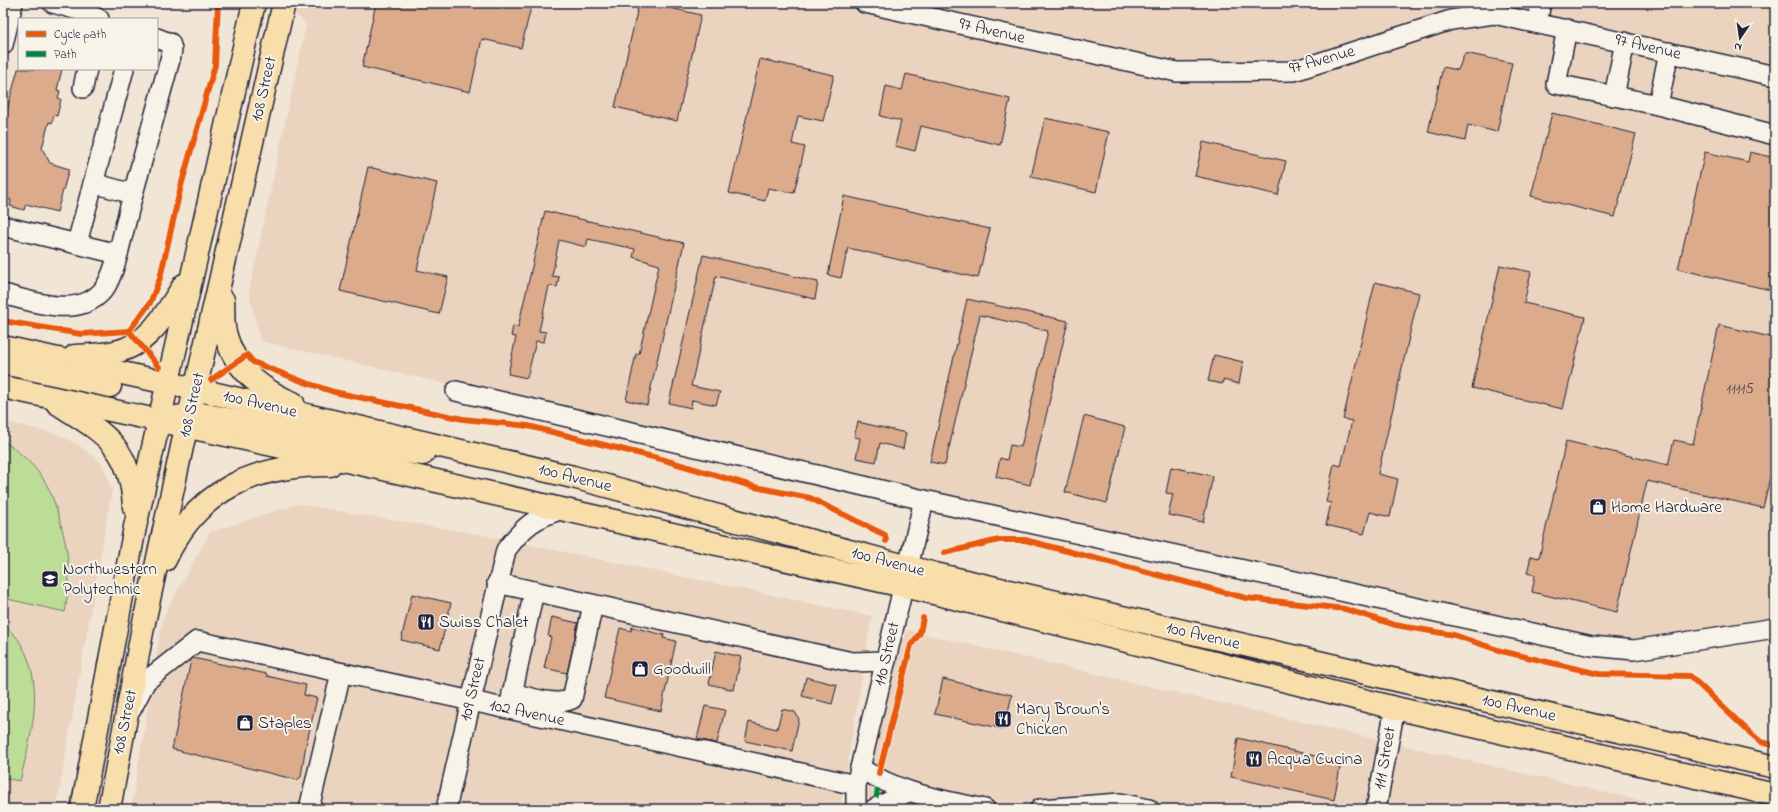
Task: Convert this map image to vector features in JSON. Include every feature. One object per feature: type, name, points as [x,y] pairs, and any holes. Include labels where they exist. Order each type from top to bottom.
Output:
[{"type":"main road","name":"108 Street","points":[[82,809],[135,527],[254,3]]},
{"type":"main road","name":"108 Street","points":[[108,809],[127,718],[143,627],[195,389],[284,3]]},
{"type":"main road","points":[[54,358],[116,352],[138,342],[163,319],[194,268]]},
{"type":"main road","points":[[221,275],[225,335],[233,355],[242,369],[271,394],[334,421]]},
{"type":"main road","points":[[3,347],[54,358],[166,390]]},
{"type":"main road","points":[[3,363],[166,390],[195,389]]},
{"type":"main road","name":"100 Avenue","points":[[3,387],[159,421],[188,421],[379,468],[563,509],[906,577],[1775,767]]},
{"type":"main road","name":"100 Avenue","points":[[195,389],[573,477],[906,577],[1395,708],[1775,795]]},
{"type":"main road","points":[[46,396],[100,430],[121,454],[128,469],[133,488],[135,527]]},
{"type":"main road","points":[[188,421],[201,414],[382,449],[484,462],[573,477]]},
{"type":"main road","points":[[143,627],[165,559],[174,541],[188,520],[205,502],[246,479],[292,468],[348,465],[379,468]]},
{"type":"street","points":[[3,45],[13,3]]},
{"type":"street","points":[[53,3],[82,11],[97,18]]},
{"type":"street","name":"97 Avenue","points":[[865,3],[1177,72],[1294,71],[1451,20],[1494,14],[1775,76]]},
{"type":"street","points":[[1537,23],[1542,3]]},
{"type":"street","points":[[1567,29],[1556,84],[1658,105],[1775,135]]},
{"type":"street","points":[[3,294],[61,307],[85,302],[97,297],[106,287],[118,254],[171,56],[172,49],[170,44],[158,38]]},
{"type":"street","points":[[1614,96],[1625,42]]},
{"type":"street","points":[[1658,105],[1669,52]]},
{"type":"street","points":[[83,88],[87,70]]},
{"type":"street","points":[[77,243],[124,70]]},
{"type":"street","points":[[93,183],[133,194]]},
{"type":"street","points":[[3,226],[118,254]]},
{"type":"street","points":[[456,391],[924,500],[1592,646],[1634,650],[1775,628]]},
{"type":"street","name":"110 Street","points":[[856,809],[858,776],[924,500]]},
{"type":"street","name":"109 Street","points":[[446,809],[506,550],[518,533],[529,523],[563,509]]},
{"type":"street","points":[[499,576],[534,591],[852,662],[886,661]]},
{"type":"street","points":[[534,591],[511,701],[564,702],[572,698],[593,604]]},
{"type":"street","name":"102 Avenue","points":[[127,718],[146,681],[197,641],[470,701],[511,701],[858,776],[878,779],[908,792],[985,809]]},
{"type":"street","points":[[310,809],[341,673]]},
{"type":"street","name":"111 Street","points":[[1376,809],[1395,708]]},
{"type":"street","points":[[874,809],[908,792]]},
{"type":"street","points":[[1040,809],[1120,802],[1149,809]]},
{"type":"shaded area","points":[[284,3],[1775,3],[1775,628],[1592,646],[260,341],[249,292],[306,24]]},
{"type":"shaded area","name":"Northwestern Polytechnic","points":[[3,421],[57,434],[77,444],[102,463],[112,490],[56,809],[3,809]]},
{"type":"shaded area","points":[[298,504],[483,535],[872,616],[840,809],[131,809],[163,617],[210,532]]},
{"type":"shaded area","points":[[907,630],[1677,809],[852,809],[860,768]]},
{"type":"green space","points":[[3,440],[27,459],[39,473],[51,493],[64,535],[68,561],[69,582],[65,612],[3,598]]},
{"type":"green space","points":[[3,623],[19,641],[29,660],[35,694],[32,729],[20,781],[3,778]]},
{"type":"building","points":[[376,3],[532,3],[521,48],[482,39],[470,92],[362,67]]},
{"type":"building","points":[[639,3],[649,3],[701,15],[677,121],[615,107]]},
{"type":"building","points":[[1465,53],[1512,63],[1497,132],[1468,125],[1465,141],[1428,132],[1443,67],[1458,70]]},
{"type":"building","points":[[760,59],[834,75],[823,121],[798,116],[792,144],[805,147],[794,193],[768,188],[765,201],[729,193]]},
{"type":"building","points":[[18,69],[62,70],[57,90],[60,91],[58,98],[61,99],[57,116],[54,115],[52,123],[49,122],[42,148],[50,163],[69,169],[57,212],[26,204],[24,210],[10,206],[11,200],[3,198],[3,109],[7,110]]},
{"type":"building","points":[[906,74],[1010,99],[1000,145],[921,126],[915,151],[895,146],[901,121],[880,116],[886,86],[902,90]]},
{"type":"building","points":[[1552,113],[1636,134],[1615,217],[1531,196]]},
{"type":"building","points":[[1045,118],[1109,132],[1096,192],[1031,177]]},
{"type":"building","points":[[1203,142],[1286,161],[1278,195],[1195,176]]},
{"type":"building","points":[[1705,152],[1748,162],[1750,152],[1775,158],[1775,291],[1678,269]]},
{"type":"building","points":[[368,167],[437,183],[417,270],[448,277],[439,314],[340,291]]},
{"type":"building","points":[[844,196],[990,229],[978,278],[848,248],[841,278],[828,275]]},
{"type":"building","points":[[545,211],[684,243],[647,405],[626,400],[636,354],[639,354],[659,265],[633,257],[635,249],[588,239],[586,247],[559,240],[552,276],[559,277],[557,287],[549,286],[539,331],[546,332],[544,342],[536,341],[527,378],[508,374],[516,337],[511,336],[513,326],[518,327]]},
{"type":"building","points":[[703,255],[818,282],[815,299],[716,276],[691,386],[720,392],[716,405],[692,400],[691,408],[669,403]]},
{"type":"building","points":[[1500,265],[1531,272],[1524,303],[1585,317],[1563,409],[1472,388]]},
{"type":"building","points":[[1375,282],[1419,293],[1378,474],[1398,479],[1390,517],[1370,512],[1364,534],[1326,525],[1331,503],[1326,502],[1334,464],[1341,466],[1352,421],[1343,419]]},
{"type":"building","points":[[967,299],[1068,321],[1030,485],[996,477],[1000,458],[1007,460],[1010,445],[1021,447],[1048,331],[980,315],[945,465],[930,462]]},
{"type":"building","points":[[1719,325],[1775,338],[1775,455],[1763,508],[1647,481],[1617,612],[1532,592],[1535,575],[1527,573],[1531,556],[1539,558],[1566,441],[1668,465],[1674,440],[1693,444]]},
{"type":"building","points":[[1214,355],[1243,362],[1239,384],[1223,380],[1222,384],[1208,381]]},
{"type":"building","points":[[1084,416],[1125,427],[1107,503],[1065,492]]},
{"type":"building","points":[[858,422],[906,433],[903,449],[880,443],[876,462],[856,458],[860,438],[854,437]]},
{"type":"building","points":[[1171,467],[1213,476],[1203,522],[1168,515],[1173,494],[1166,493]]},
{"type":"building","name":"Swiss Chalet","points":[[412,594],[451,603],[440,649],[401,640]]},
{"type":"building","points":[[552,617],[578,623],[567,673],[544,668],[551,637],[548,636]]},
{"type":"building","name":"Goodwill","points":[[632,627],[664,635],[663,638],[676,641],[661,711],[604,698],[620,628],[631,631]]},
{"type":"building","points":[[716,651],[741,657],[734,690],[709,684]]},
{"type":"building","name":"Staples","points":[[193,658],[267,674],[267,676],[306,685],[304,695],[317,698],[305,750],[301,777],[297,780],[172,749],[191,660]]},
{"type":"building","points":[[806,677],[837,685],[832,704],[802,696]]},
{"type":"building","points":[[943,679],[1012,695],[1004,729],[935,714]]},
{"type":"building","points":[[705,706],[725,710],[717,743],[697,739]]},
{"type":"building","points":[[782,709],[795,712],[799,719],[792,751],[745,741],[749,722],[777,729]]},
{"type":"building","points":[[1238,738],[1341,762],[1334,800],[1231,777]]},
{"type":"marked path","points":[[876,798],[878,786]]},
{"type":"cycle path","points":[[159,367],[129,331],[150,303],[160,278],[181,186],[215,65],[218,3]]},
{"type":"cycle path","points":[[3,321],[81,334],[129,331]]},
{"type":"cycle path","points":[[211,380],[247,355],[253,362],[334,392],[463,419],[528,426],[661,459],[755,487],[810,498],[885,535],[886,541]]},
{"type":"cycle path","points":[[944,553],[999,540],[1025,540],[1246,598],[1345,609],[1395,625],[1454,635],[1501,651],[1599,674],[1690,676],[1761,742],[1775,746]]},
{"type":"cycle path","points":[[879,773],[911,645],[920,633],[923,618]]},
{"type":"place","name":"Home Hardware","points":[[1598,507]]},
{"type":"place","name":"Northwestern Polytechnic","points":[[50,579]]},
{"type":"place","name":"Swiss Chalet","points":[[426,622]]},
{"type":"place","name":"Goodwill","points":[[640,669]]},
{"type":"place","name":"Mary Brown's Chicken","points":[[1003,719]]},
{"type":"place","name":"Staples","points":[[245,723]]},
{"type":"place","name":"Acqua Cucina","points":[[1254,759]]}]
